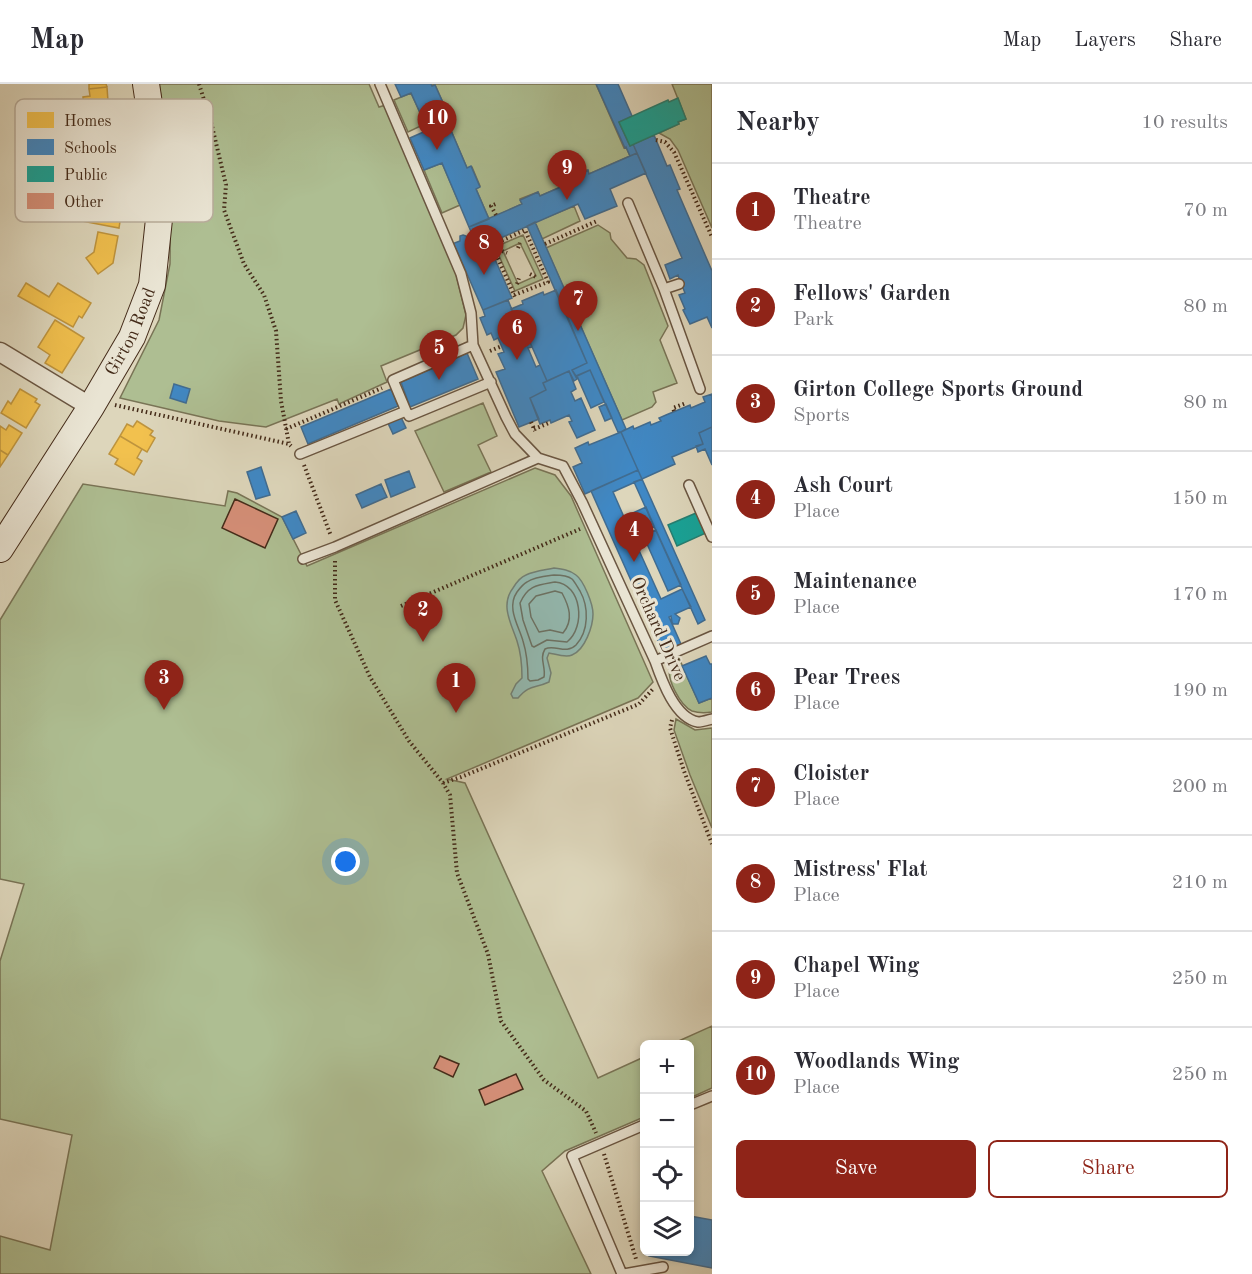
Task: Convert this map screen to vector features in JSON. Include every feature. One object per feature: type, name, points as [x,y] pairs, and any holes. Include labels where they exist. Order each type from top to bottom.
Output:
[{"type":"street","name":"Girton Road","points":[[146,84],[148,99]]},
{"type":"street","name":"Girton Road","points":[[0,549],[91,407],[132,337],[152,285],[159,222]]},
{"type":"street","points":[[0,352],[91,407]]},
{"type":"lane","name":"Orchard Drive","points":[[380,84],[461,274],[471,313],[473,345],[515,434],[538,458],[563,466],[592,524],[662,680],[682,715],[699,722],[712,719]]},
{"type":"lane","points":[[628,203],[664,289],[700,389]]},
{"type":"lane","points":[[664,289],[679,284]]},
{"type":"lane","points":[[473,345],[393,380],[406,411],[409,416],[491,382]]},
{"type":"lane","points":[[300,454],[406,411]]},
{"type":"lane","points":[[303,560],[538,458]]},
{"type":"lane","points":[[689,485],[712,537]]},
{"type":"lane","points":[[655,661],[712,636]]},
{"type":"lane","points":[[694,1103],[712,1096]]},
{"type":"lane","points":[[640,1127],[572,1156],[623,1274],[663,1267]]},
{"type":"path","points":[[199,84],[204,99]]},
{"type":"path","points":[[213,130],[226,185],[224,210],[244,264],[264,295],[276,331],[281,400],[289,444]]},
{"type":"path","points":[[656,140],[665,142],[674,152],[712,237]]},
{"type":"path","points":[[496,215],[491,206],[498,203]]},
{"type":"path","points":[[544,244],[597,221]]},
{"type":"path","points":[[525,230],[548,284],[515,297],[492,245],[525,230]]},
{"type":"path","points":[[530,274],[536,277]]},
{"type":"path","points":[[517,284],[519,278]]},
{"type":"path","points":[[492,350],[502,346]]},
{"type":"path","points":[[286,429],[388,386],[393,380]]},
{"type":"path","points":[[674,411],[673,408],[686,403]]},
{"type":"path","points":[[91,407],[115,405],[289,444],[300,454],[336,547],[335,600],[370,677],[409,741],[450,795],[457,873],[488,954],[501,1021],[544,1080],[586,1112],[601,1143],[640,1271]]},
{"type":"path","points":[[531,422],[534,430],[549,423]]},
{"type":"path","points":[[401,606],[592,524]]},
{"type":"path","points":[[443,783],[639,704],[662,680]]},
{"type":"path","points":[[674,703],[670,728],[712,844]]},
{"type":"green space","points":[[159,84],[369,84],[379,107],[386,105],[456,274],[466,315],[463,328],[456,335],[381,366],[387,382],[339,404],[337,399],[266,427],[219,421],[120,398],[159,320],[170,264],[170,222],[213,222],[213,99],[161,99]]},
{"type":"green space","points":[[431,84],[596,84],[624,148],[626,147],[630,156],[589,174],[587,170],[569,178],[570,183],[540,196],[538,192],[520,199],[522,204],[489,219],[476,189],[480,186],[472,167],[467,168],[441,107],[444,105],[435,85]]},
{"type":"green space","points":[[672,84],[712,84],[712,228],[678,150],[670,139],[659,133],[686,119]]},
{"type":"green space","points":[[411,93],[425,124],[408,132],[394,100]]},
{"type":"green space","points":[[442,163],[460,205],[442,213],[424,170]]},
{"type":"green space","points":[[574,206],[580,221],[542,239],[535,222]]},
{"type":"green space","points":[[598,225],[610,233],[611,239],[627,258],[636,259],[644,265],[668,326],[660,340],[677,383],[653,392],[656,402],[652,407],[622,420],[546,248]]},
{"type":"green space","points":[[523,235],[543,279],[515,291],[495,247]],"holes":[[[520,243],[536,276],[518,284],[503,251]]]},
{"type":"green space","points":[[483,403],[497,436],[478,445],[491,472],[444,492],[415,431]]},
{"type":"green space","points":[[535,468],[555,475],[571,496],[653,682],[638,698],[447,779],[465,783],[598,1078],[640,1059],[640,1119],[565,1151],[542,1171],[591,1274],[0,1274],[0,1236],[50,1250],[72,1135],[0,1119],[0,961],[24,884],[0,879],[0,620],[83,484],[225,506],[228,491],[237,493],[282,517],[307,566]]},
{"type":"green space","points":[[679,658],[699,703],[712,698],[712,712],[692,711],[675,691],[669,670]]},
{"type":"green space","points":[[676,719],[695,730],[712,728],[712,828],[674,730]]},
{"type":"green space","points":[[712,1026],[712,1088],[694,1096],[694,1040],[681,1040]]},
{"type":"water","points":[[554,568],[571,572],[582,582],[593,610],[590,631],[581,648],[572,655],[549,653],[547,658],[551,673],[549,682],[529,689],[518,698],[513,698],[511,694],[522,678],[522,669],[508,614],[509,594],[524,576]]},
{"type":"building: Homes","points":[[89,84],[106,84],[107,87],[89,89]]},
{"type":"building: Homes","points":[[107,87],[108,99],[83,99],[83,97],[90,96],[89,89]]},
{"type":"building: Homes","points":[[87,222],[120,222],[119,228]]},
{"type":"building: Homes","points":[[98,232],[118,236],[113,263],[98,274],[86,258],[94,252]]},
{"type":"building: Homes","points":[[26,283],[49,297],[58,283],[91,303],[73,327],[18,296]]},
{"type":"building: Homes","points":[[55,320],[84,338],[62,373],[45,363],[50,355],[38,347]]},
{"type":"building: Homes","points":[[20,389],[37,399],[35,402],[40,405],[26,428],[1,413],[8,401],[11,404]]},
{"type":"building: Homes","points":[[137,421],[153,431],[150,435],[155,438],[147,452],[120,436],[127,424],[133,427]]},
{"type":"building: Homes","points":[[9,425],[22,433],[8,455],[0,450],[0,426],[6,430]]},
{"type":"building: Homes","points":[[120,436],[142,449],[137,458],[142,461],[134,475],[115,464],[118,459],[109,454]]},
{"type":"building: Homes","points":[[0,450],[8,455],[0,467]]},
{"type":"building: Schools","points":[[395,84],[435,85],[444,105],[441,107],[467,168],[471,166],[480,187],[476,189],[489,219],[469,227],[442,163],[424,170],[410,138],[428,130],[411,93],[401,97]]},
{"type":"building: Schools","points":[[596,84],[618,84],[632,116],[619,122],[630,146],[633,144],[637,153],[630,156],[625,148]]},
{"type":"building: Schools","points":[[654,135],[667,166],[670,165],[680,189],[677,190],[712,271],[712,328],[707,317],[690,324],[679,295],[685,293],[678,275],[670,279],[665,265],[682,258],[633,144]]},
{"type":"building: Schools","points":[[637,153],[646,173],[610,189],[617,206],[585,219],[578,204],[478,248],[469,227],[522,204],[520,200],[538,192],[540,196],[570,183],[568,178],[588,170],[589,174]]},
{"type":"building: Schools","points":[[535,222],[626,429],[621,432],[618,432],[590,370],[576,376],[572,370],[587,363],[527,226]]},
{"type":"building: Schools","points":[[460,236],[469,237],[471,242],[475,240],[480,252],[490,248],[512,298],[483,310],[452,244],[460,241]]},
{"type":"building: Schools","points":[[556,290],[587,363],[572,370],[577,379],[574,381],[569,371],[547,381],[519,317],[515,319],[511,309],[523,304],[522,301],[543,292],[544,295]]},
{"type":"building: Schools","points":[[508,300],[521,332],[525,331],[532,347],[528,348],[536,367],[540,365],[547,381],[543,383],[546,390],[530,398],[539,419],[519,427],[496,372],[505,369],[498,354],[504,352],[498,338],[494,340],[491,333],[487,335],[480,318],[485,316],[483,310]]},
{"type":"building: Schools","points":[[467,353],[478,379],[410,407],[401,382]]},
{"type":"building: Schools","points":[[590,370],[604,402],[591,408],[577,376]]},
{"type":"building: Schools","points":[[569,371],[576,389],[571,392],[575,401],[581,398],[595,430],[577,438],[569,422],[572,421],[569,415],[551,423],[550,420],[540,424],[530,398],[546,390],[543,383]]},
{"type":"building: Schools","points":[[174,384],[190,389],[186,403],[170,398]]},
{"type":"building: Schools","points":[[391,389],[398,406],[308,444],[301,427]]},
{"type":"building: Schools","points":[[712,394],[712,427],[699,433],[703,444],[672,457],[675,464],[642,479],[621,432],[633,426],[634,429],[650,422],[651,425],[661,421],[659,418],[690,405],[691,408],[705,402],[703,397]]},
{"type":"building: Schools","points":[[606,404],[612,418],[605,421],[599,407]]},
{"type":"building: Schools","points":[[400,415],[406,428],[393,434],[387,421]]},
{"type":"building: Schools","points":[[712,427],[712,465],[705,449],[698,452],[696,446],[703,444],[699,433]]},
{"type":"building: Schools","points":[[621,432],[638,470],[585,494],[573,467],[582,463],[575,448]]},
{"type":"building: Schools","points":[[261,467],[270,495],[256,499],[247,472]]},
{"type":"building: Schools","points":[[638,470],[642,479],[613,492],[624,517],[646,507],[654,526],[632,535],[661,599],[682,589],[691,607],[675,614],[680,618],[678,624],[673,624],[671,616],[669,617],[681,644],[663,652],[591,491]]},
{"type":"building: Schools","points":[[409,471],[415,487],[391,497],[385,480]]},
{"type":"building: Schools","points":[[642,479],[705,620],[698,624],[634,482]]},
{"type":"building: Schools","points":[[381,484],[387,497],[362,508],[356,495]]},
{"type":"building: Schools","points":[[296,511],[306,533],[293,539],[282,517]]},
{"type":"building: Schools","points":[[656,530],[681,585],[668,591],[643,535]]},
{"type":"building: Schools","points":[[706,656],[712,664],[712,698],[699,703],[682,666]]},
{"type":"building: Schools","points":[[694,1217],[712,1220],[712,1268],[649,1256],[694,1256]]},
{"type":"building: Public","points":[[678,98],[686,119],[630,146],[619,122],[668,100],[669,102]]},
{"type":"building: Public","points":[[696,513],[706,533],[677,546],[668,525]]},
{"type":"building: Other","points":[[235,499],[278,519],[265,548],[222,528]]},
{"type":"building: Other","points":[[440,1056],[459,1064],[453,1077],[434,1068]]},
{"type":"building: Other","points":[[516,1074],[523,1089],[485,1105],[479,1090]]},
{"type":"place","name":"Woodlands Wing","points":[[437,150]]},
{"type":"place","name":"Chapel Wing","points":[[567,200]]},
{"type":"place","name":"Mistress' Flat","points":[[484,275]]},
{"type":"place","name":"Cloister","points":[[578,331]]},
{"type":"place","name":"Pear Trees","points":[[517,360]]},
{"type":"place","name":"Maintenance","points":[[439,380]]},
{"type":"place","name":"Ash Court","points":[[634,562]]},
{"type":"place","name":"Fellows' Garden","points":[[423,642]]},
{"type":"place","name":"Girton College Sports Ground","points":[[164,710]]},
{"type":"place","name":"Theatre","points":[[456,713]]}]
